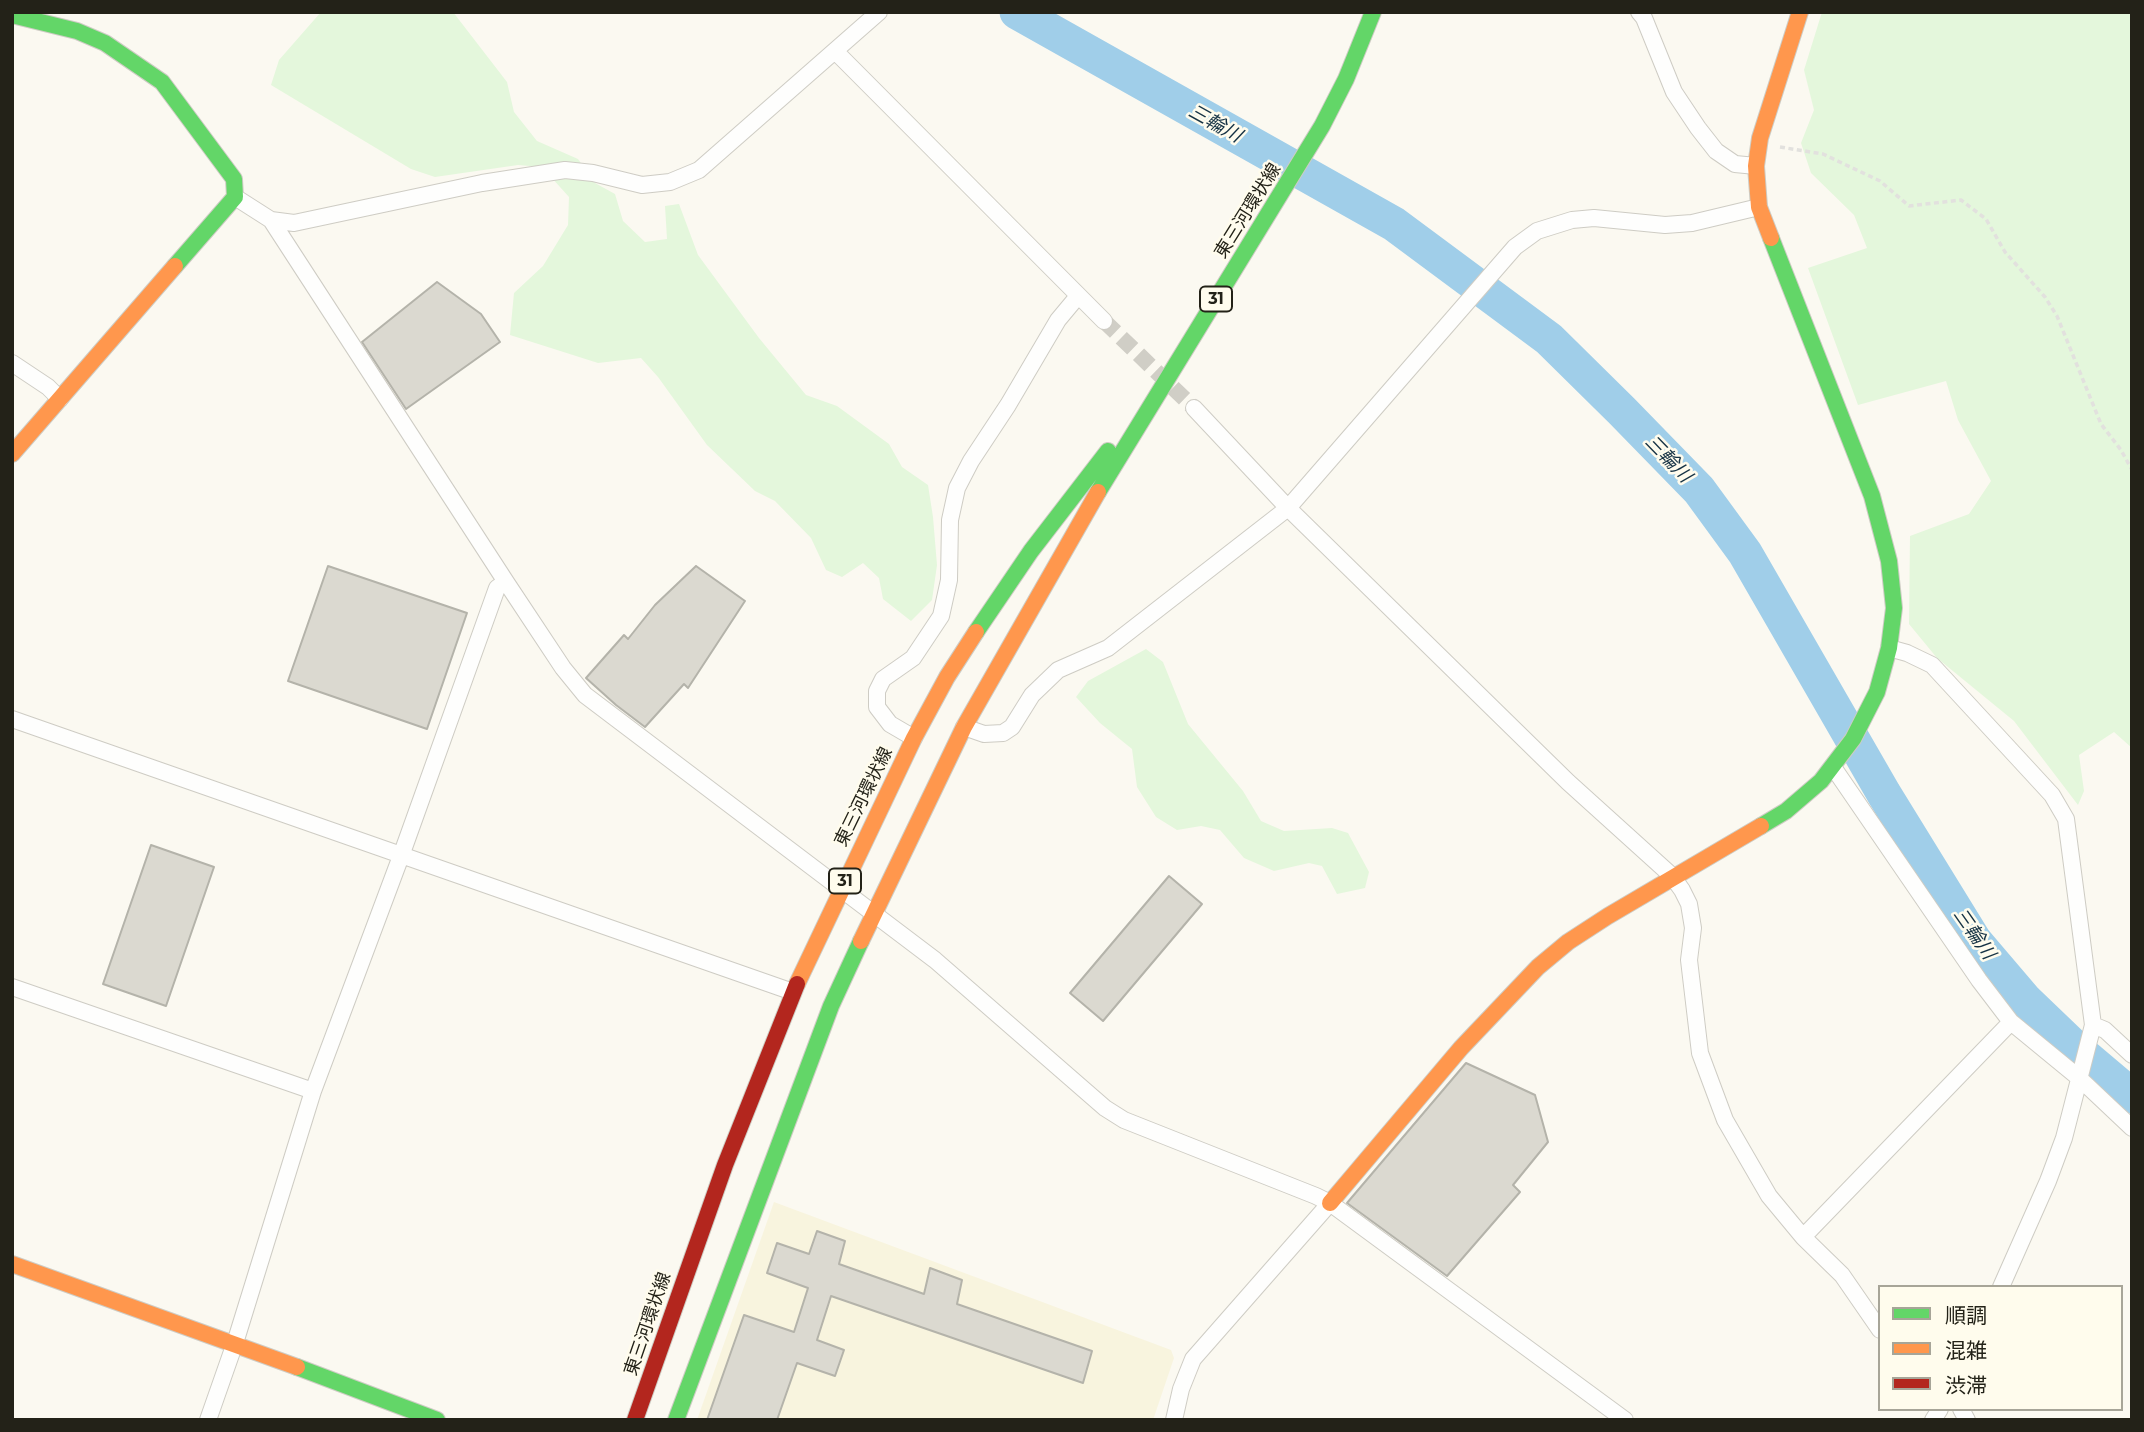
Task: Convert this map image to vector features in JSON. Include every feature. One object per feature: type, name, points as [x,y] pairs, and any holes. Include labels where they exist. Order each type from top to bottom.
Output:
[{"type":"main road","points":[[1330,1203],[1461,1048],[1538,967],[1569,942],[1672,876],[1786,811],[1821,781],[1836,763],[1853,739],[1877,692],[1889,648],[1894,608],[1891,573],[1872,496],[1759,207],[1756,166],[1760,138],[1800,12]]},
{"type":"main road","points":[[12,15],[77,31],[105,43],[162,82],[234,179],[235,197],[12,454]]},
{"type":"main road","name":"東三河環状線","points":[[676,1420],[831,1006],[964,727],[1155,397],[1277,202],[1346,79],[1375,42],[1379,17]]},
{"type":"main road","name":"東三河環状線","points":[[635,1420],[725,1165],[793,992],[914,738],[947,677],[1031,551],[1097,464],[1155,397]]},
{"type":"main road","points":[[12,1264],[235,1343],[437,1420]]},
{"type":"street","points":[[271,220],[294,223],[482,183],[565,170],[593,173],[642,185],[670,182],[699,170],[879,12]]},
{"type":"street","points":[[1639,12],[1644,18],[1674,92],[1698,128],[1716,151],[1735,164],[1756,166]]},
{"type":"street","points":[[836,52],[1104,321]]},
{"type":"street","points":[[235,197],[271,220],[506,582],[563,668],[585,695],[935,960],[1105,1108],[1124,1120],[1316,1195],[1330,1203],[1625,1420]]},
{"type":"street","points":[[964,727],[984,734],[1003,733],[1012,727],[1032,695],[1058,670],[1108,648],[1288,508],[1515,247],[1538,230],[1572,220],[1594,218],[1665,225],[1692,223],[1759,207]]},
{"type":"street","points":[[914,738],[890,724],[877,707],[877,691],[883,679],[913,658],[941,616],[949,580],[950,520],[957,488],[1058,320],[1078,296]]},
{"type":"street","points":[[12,363],[48,387],[60,399]]},
{"type":"street","points":[[1194,408],[1288,508],[1568,782],[1672,876],[1689,904],[1693,928],[1689,960],[1700,1053],[1725,1120],[1769,1196],[1803,1237],[1842,1275],[1878,1327]]},
{"type":"street","points":[[208,1420],[235,1343],[313,1091],[498,589],[506,582]]},
{"type":"street","points":[[1889,648],[1907,653],[1931,665],[2052,795],[2066,819],[2092,1029],[2064,1138],[2002,1285]]},
{"type":"street","points":[[12,719],[793,992]]},
{"type":"street","points":[[1836,763],[1979,980],[2011,1021],[2079,1075],[2132,1128]]},
{"type":"street","points":[[12,987],[313,1091]]},
{"type":"street","points":[[1803,1237],[2011,1021]]},
{"type":"street","points":[[2092,1029],[2105,1030],[2132,1055]]},
{"type":"street","points":[[1174,1420],[1181,1389],[1193,1359],[1330,1203]]},
{"type":"path","points":[[1756,166],[1782,146],[1822,154],[1880,181],[1909,206],[1961,200],[1986,219],[2005,252],[2045,297],[2057,316],[2101,424],[2132,470]]},
{"type":"shaded area","points":[[774,1202],[1171,1350],[1174,1358],[1153,1420],[697,1420]]},
{"type":"green space","points":[[321,12],[453,12],[507,82],[514,112],[537,141],[578,159],[595,183],[615,194],[623,221],[645,242],[667,239],[665,206],[679,204],[698,255],[759,338],[806,395],[837,406],[889,444],[902,467],[928,485],[937,565],[932,600],[911,621],[883,599],[879,578],[863,563],[842,577],[826,570],[811,538],[775,501],[755,491],[707,445],[641,358],[598,363],[510,335],[514,293],[543,266],[568,225],[569,197],[542,167],[518,165],[435,177],[411,169],[271,85],[279,60]]},
{"type":"green space","points":[[1822,12],[2132,12],[2132,748],[2114,732],[2079,755],[2084,791],[2078,805],[2014,721],[1937,658],[1909,624],[1910,536],[1969,514],[1991,481],[1958,420],[1946,381],[1858,405],[1808,268],[1867,248],[1854,215],[1811,173],[1801,143],[1814,110],[1804,70]]},
{"type":"green space","points":[[1146,649],[1163,662],[1188,724],[1243,791],[1261,821],[1284,831],[1332,828],[1348,833],[1369,872],[1365,888],[1337,894],[1322,866],[1309,863],[1274,871],[1244,858],[1220,830],[1201,826],[1177,830],[1156,817],[1137,787],[1132,749],[1100,723],[1076,697],[1088,681]]},
{"type":"building","points":[[437,282],[481,314],[500,342],[406,409],[362,342]]},
{"type":"building","points":[[328,566],[467,613],[427,729],[288,681]]},
{"type":"building","points":[[696,566],[745,601],[688,688],[684,684],[645,727],[586,678],[624,635],[628,639],[655,605]]},
{"type":"building","points":[[151,845],[214,867],[166,1006],[103,984]]},
{"type":"building","points":[[1169,876],[1202,904],[1103,1021],[1070,993]]},
{"type":"building","points":[[1466,1063],[1535,1095],[1548,1142],[1513,1185],[1520,1192],[1447,1276],[1347,1203]]},
{"type":"building","points":[[817,1231],[845,1241],[839,1264],[924,1294],[930,1268],[962,1280],[957,1304],[1092,1351],[1083,1383],[831,1296],[817,1340],[844,1350],[835,1376],[797,1363],[777,1420],[707,1420],[744,1315],[794,1332],[808,1288],[767,1273],[777,1243],[809,1254]]},
{"type":"waterway","name":"三輪川","points":[[1017,12],[1394,224],[1549,339],[1699,490],[1745,553],[1884,794],[1974,940],[2026,1001],[2074,1047],[2132,1096]]},
{"type":"tunnel","points":[[1104,321],[1194,408]]},
{"type":"traffic: fast","points":[[1098,492],[1322,126],[1346,79],[1373,12]]},
{"type":"traffic: fast","points":[[12,15],[77,31],[105,43],[162,82],[234,179],[235,197],[175,266]]},
{"type":"traffic: fast","points":[[1761,826],[1786,811],[1821,781],[1853,739],[1877,692],[1889,648],[1894,608],[1889,561],[1872,496],[1771,238]]},
{"type":"traffic: fast","points":[[976,632],[1031,551],[1108,451]]},
{"type":"traffic: fast","points":[[676,1420],[831,1006],[861,941]]},
{"type":"traffic: fast","points":[[297,1367],[437,1420]]},
{"type":"traffic: slow","points":[[1771,238],[1759,207],[1756,166],[1760,138],[1800,12]]},
{"type":"traffic: slow","points":[[12,454],[175,266]]},
{"type":"traffic: slow","points":[[861,941],[964,727],[1098,492]]},
{"type":"traffic: slow","points":[[797,984],[914,738],[947,677],[976,632]]},
{"type":"traffic: slow","points":[[1330,1203],[1461,1048],[1538,967],[1568,942],[1608,916],[1761,826]]},
{"type":"traffic: slow","points":[[12,1264],[297,1367]]},
{"type":"traffic: jam","points":[[635,1420],[725,1165],[797,984]]}]
